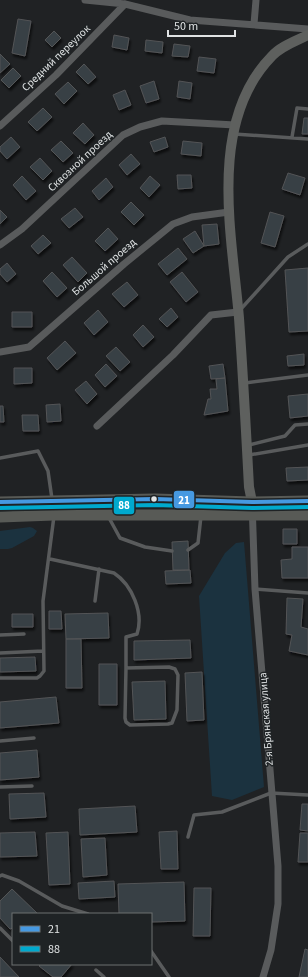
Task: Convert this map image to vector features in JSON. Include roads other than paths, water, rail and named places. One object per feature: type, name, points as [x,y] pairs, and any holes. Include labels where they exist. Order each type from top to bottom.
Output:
[{"type":"main road","points":[[0,502],[155,500],[252,502],[308,501]]},
{"type":"main road","points":[[0,517],[107,515],[308,515]]},
{"type":"street","points":[[85,0],[115,1],[190,20],[308,29]]},
{"type":"street","points":[[254,24],[256,0]]},
{"type":"street","name":"Средний переулок","points":[[0,126],[56,75],[125,4]]},
{"type":"street","points":[[252,502],[249,486],[244,384],[229,212],[229,174],[234,129],[245,95],[257,74],[273,55],[289,44],[308,35]]},
{"type":"street","name":"Сквозной проезд","points":[[0,245],[22,229],[123,135],[140,127],[162,121],[234,129]]},
{"type":"street","name":"Большой проезд","points":[[0,352],[29,347],[124,264],[173,224],[192,217],[229,212]]},
{"type":"street","points":[[97,426],[173,355],[211,315],[238,312]]},
{"type":"street","name":"2-я Брянская улица","points":[[252,502],[255,589],[278,866],[278,904],[271,950],[264,977]]},
{"type":"lane","points":[[292,137],[297,108],[308,110]]},
{"type":"lane","points":[[234,129],[308,139]]},
{"type":"lane","points":[[238,312],[288,257],[308,244]]},
{"type":"lane","points":[[244,384],[308,376]]},
{"type":"lane","points":[[248,450],[285,436],[295,425],[308,424]]},
{"type":"lane","points":[[248,450],[308,445]]},
{"type":"lane","points":[[0,458],[38,451],[48,471],[52,501]]},
{"type":"lane","points":[[107,515],[120,538],[145,547],[172,551]]},
{"type":"lane","points":[[188,550],[198,543],[201,515]]},
{"type":"lane","points":[[0,678],[40,676],[44,671],[43,601],[50,559],[54,516]]},
{"type":"lane","points":[[50,559],[99,569],[114,573],[122,578],[138,604],[139,627],[137,634],[126,637],[125,718],[126,722],[130,725],[172,723],[177,710],[178,675],[175,670],[169,667],[126,668]]},
{"type":"lane","points":[[95,601],[99,569]]},
{"type":"lane","points":[[255,589],[308,593]]},
{"type":"lane","points":[[0,634],[24,634]]},
{"type":"lane","points":[[0,653],[43,651]]},
{"type":"lane","points":[[0,741],[34,738]]},
{"type":"lane","points":[[0,787],[32,786]]},
{"type":"lane","points":[[188,837],[194,815],[222,812],[271,793],[308,795]]},
{"type":"lane","points":[[0,876],[2,875],[19,881],[62,906],[85,913]]},
{"type":"lane","points":[[0,928],[12,940]]},
{"type":"lane","points":[[152,953],[168,977]]},
{"type":"lane","points":[[96,970],[104,977]]}]
